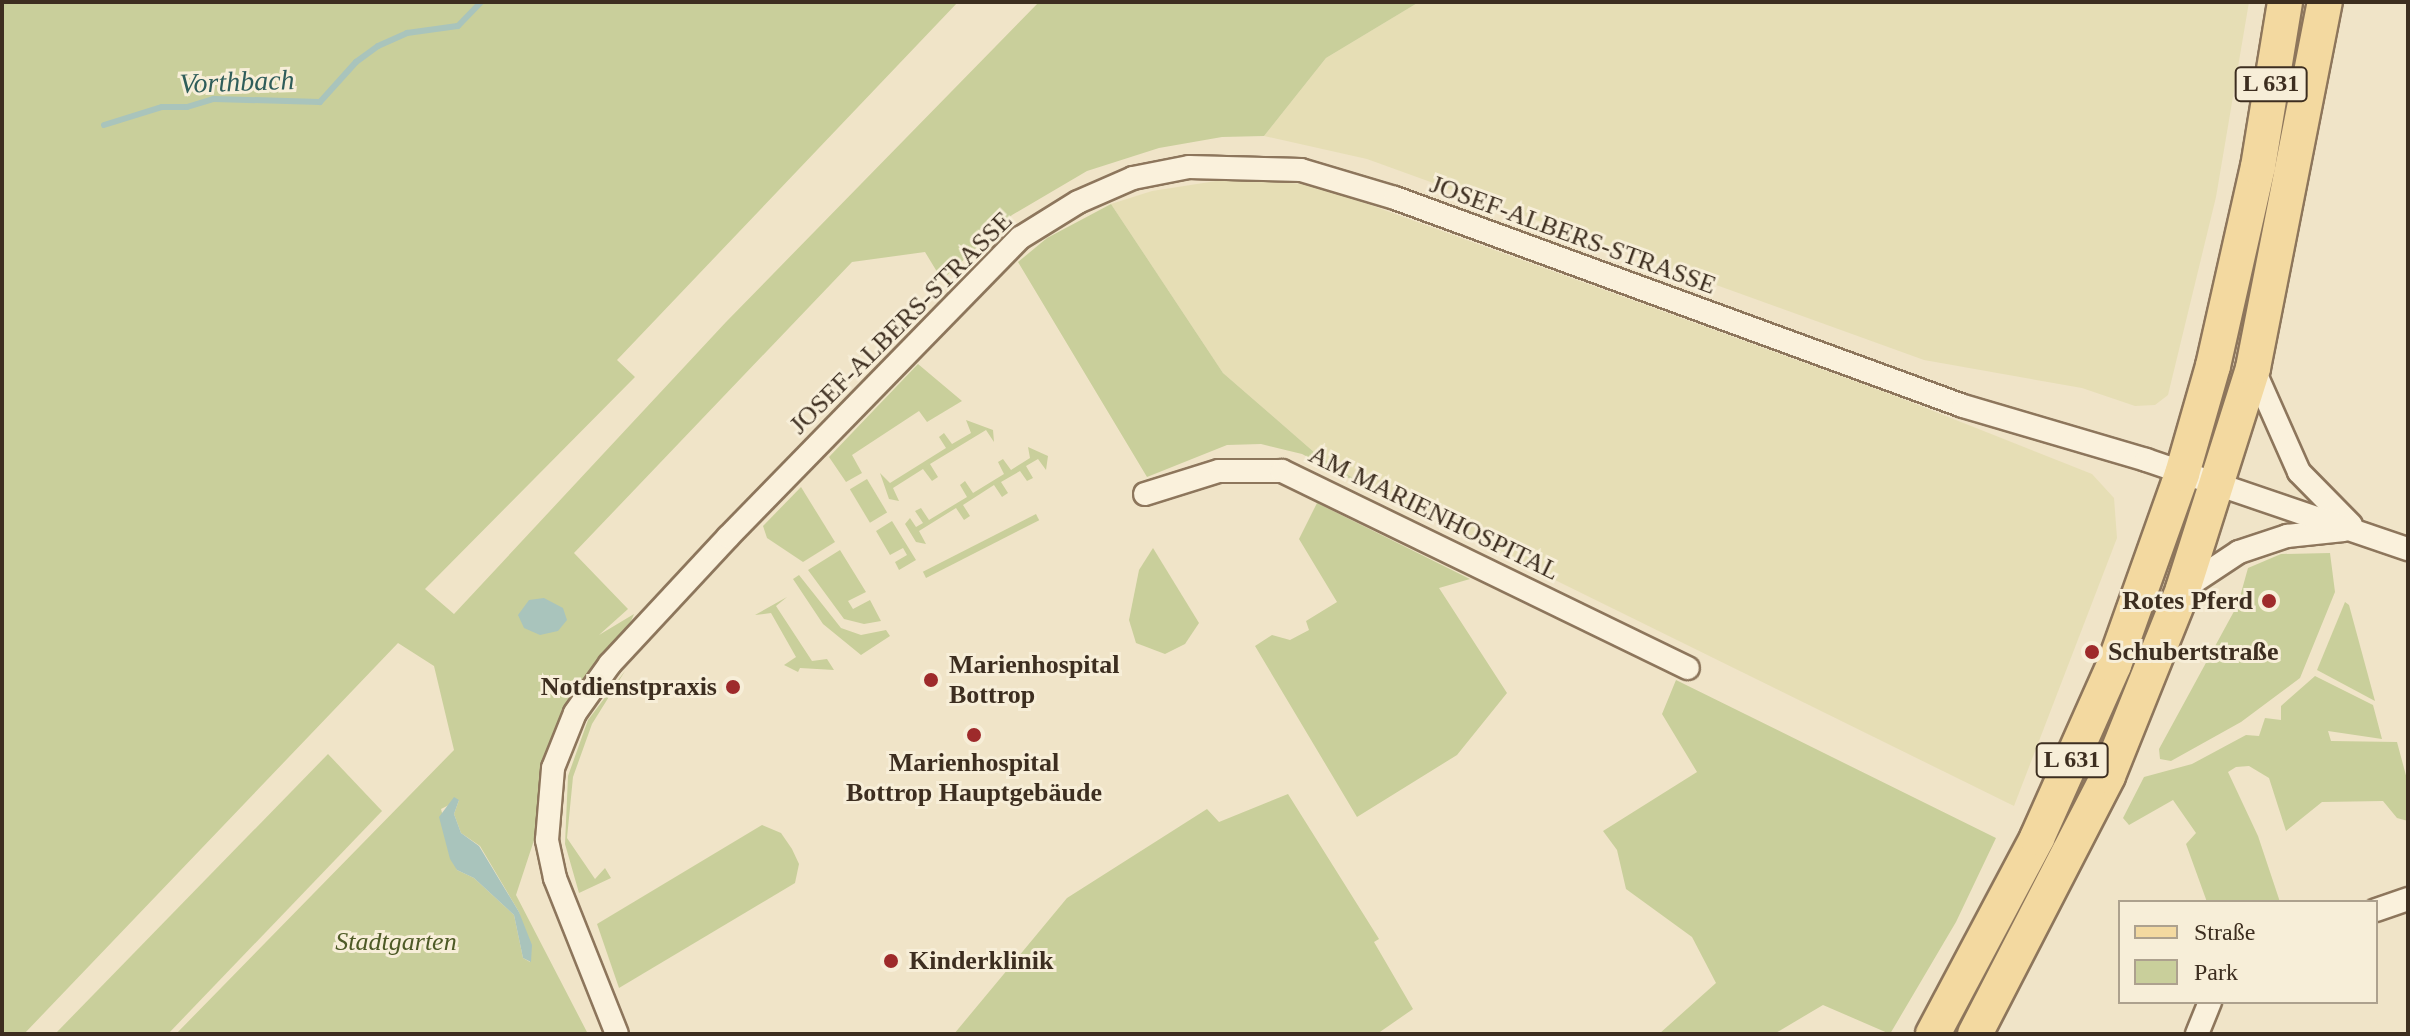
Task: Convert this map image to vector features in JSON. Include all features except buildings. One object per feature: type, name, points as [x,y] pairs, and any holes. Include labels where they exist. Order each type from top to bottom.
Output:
[{"type":"main road","name":"L 631","points":[[1933,1034],[2037,838],[2101,694],[2182,474],[2213,366],[2258,167],[2285,2]]},
{"type":"main road","name":"L 631","points":[[1975,1034],[2108,776],[2183,589],[2253,368],[2325,2]]},
{"type":"street","name":"JOSEF-ALBERS-STRASSE","points":[[617,1034],[555,878],[547,840],[553,768],[579,705],[610,664],[728,537],[1020,238],[1078,202],[1133,178],[1189,167],[1301,170],[1395,198],[1963,406],[2216,486]]},
{"type":"street","points":[[2253,368],[2299,472],[2355,529]]},
{"type":"street","name":"AM MARIENHOSPITAL","points":[[1145,494],[1219,471],[1282,471],[1688,668]]},
{"type":"street","points":[[2216,486],[2355,529],[2408,549]]},
{"type":"street","points":[[2183,589],[2239,552],[2287,536],[2355,529]]},
{"type":"street","points":[[2378,909],[2408,899]]},
{"type":"street","points":[[2197,1034],[2209,1004]]},
{"type":"shaded area","points":[[1419,2],[2249,2],[2216,197],[2168,395],[2155,405],[2135,406],[2082,388],[1924,360],[1367,159],[1264,136],[1326,58]]},
{"type":"shaded area","points":[[1229,179],[1305,184],[1365,203],[1898,397],[2092,474],[2114,498],[2117,538],[2014,806],[1368,488],[1315,453],[1223,373],[1111,204],[1152,191]]},
{"type":"green space","name":"Stadtgarten","points":[[2,2],[958,2],[617,360],[635,377],[425,589],[454,614],[726,322],[1039,2],[1419,2],[1326,58],[1264,136],[1222,137],[1159,148],[1087,171],[1012,215],[942,280],[925,252],[852,262],[574,553],[628,609],[599,635],[634,614],[625,635],[588,676],[516,895],[588,1034],[176,1034],[454,750],[434,666],[398,643],[24,1034],[2,1034]],"holes":[[[459,800],[454,814],[461,833],[480,846],[519,912],[530,962],[523,958],[514,915],[474,878],[457,870],[441,809]]]},
{"type":"green space","points":[[1111,204],[1223,373],[1315,453],[1368,488],[1302,454],[1261,444],[1227,445],[1147,477],[1018,262],[1047,238]]},
{"type":"green space","points":[[918,364],[962,401],[927,422],[919,411],[852,455],[862,473],[846,482],[829,457]]},
{"type":"green space","points":[[966,420],[993,430],[994,442],[986,430],[930,464],[938,477],[932,481],[923,469],[893,488],[899,501],[889,499],[880,473],[890,483],[946,448],[939,437],[944,433],[952,444],[971,433]]},
{"type":"green space","points":[[1028,447],[1048,456],[1046,470],[1038,459],[1026,466],[1033,478],[1027,481],[1020,471],[1001,482],[1008,493],[1002,497],[994,485],[963,505],[970,516],[964,520],[956,508],[919,531],[926,544],[916,542],[905,524],[910,518],[916,527],[923,523],[915,511],[921,508],[929,520],[967,497],[960,485],[965,481],[973,493],[1004,474],[998,462],[1003,459],[1011,470],[1030,458]]},
{"type":"green space","points":[[867,479],[887,512],[870,523],[850,489]]},
{"type":"green space","points":[[801,487],[835,542],[803,562],[767,538],[763,526]]},
{"type":"green space","points":[[1317,503],[1470,579],[1439,588],[1507,693],[1457,755],[1357,817],[1255,646],[1272,635],[1290,640],[1309,630],[1306,621],[1337,602],[1299,539]]},
{"type":"green space","points":[[2186,511],[2135,659],[2057,852],[1962,1034],[1947,1034]]},
{"type":"green space","points":[[1036,514],[1039,520],[926,578],[923,572]]},
{"type":"green space","points":[[892,521],[916,560],[899,570],[895,562],[907,555],[903,548],[890,555],[876,531]]},
{"type":"green space","points":[[1153,548],[1199,623],[1185,644],[1165,654],[1136,643],[1129,620],[1139,570]]},
{"type":"green space","points":[[840,550],[866,592],[848,601],[853,609],[870,600],[881,621],[864,624],[844,619],[808,570]]},
{"type":"green space","points":[[2330,553],[2335,592],[2300,678],[2241,722],[2171,761],[2160,759],[2159,749],[2238,604],[2248,568],[2281,554]]},
{"type":"green space","points":[[799,575],[841,628],[861,635],[886,630],[890,636],[861,655],[823,624],[793,579]]},
{"type":"green space","points":[[787,597],[776,606],[812,661],[827,659],[834,670],[800,668],[798,672],[784,665],[796,657],[771,613],[755,615]]},
{"type":"green space","points":[[2345,602],[2349,605],[2375,701],[2317,670]]},
{"type":"green space","points":[[625,671],[592,724],[573,777],[567,838],[595,879],[605,868],[611,878],[579,893],[565,844],[568,776],[588,720]]},
{"type":"green space","points":[[2315,676],[2373,705],[2382,739],[2328,731],[2331,741],[2397,742],[2408,783],[2408,821],[2397,818],[2383,801],[2322,802],[2286,831],[2269,778],[2249,766],[2236,767],[2228,772],[2258,836],[2279,900],[2206,900],[2186,844],[2196,833],[2173,800],[2129,825],[2123,818],[2144,777],[2192,764],[2246,735],[2259,736],[2265,718],[2281,720],[2281,706]]},
{"type":"green space","points":[[1676,680],[1996,838],[1956,922],[1890,1034],[1823,1005],[1774,1034],[1659,1034],[1716,983],[1692,937],[1626,889],[1617,850],[1603,831],[1697,772],[1662,714]]},
{"type":"green space","points":[[328,754],[382,811],[168,1034],[55,1034]]},
{"type":"green space","points":[[1288,794],[1379,939],[1374,942],[1413,1009],[1377,1034],[954,1034],[1067,898],[1207,809],[1219,822]]},
{"type":"green space","points":[[762,825],[781,833],[792,849],[799,864],[795,883],[619,988],[597,924]]},
{"type":"water","points":[[544,598],[563,608],[567,620],[558,631],[540,635],[524,628],[518,615],[529,600]]},
{"type":"water","points":[[454,797],[459,800],[454,814],[461,833],[479,846],[519,912],[532,945],[531,962],[523,958],[514,915],[474,878],[457,870],[450,859],[439,817]]},
{"type":"waterway","name":"Vorthbach","points":[[104,125],[162,107],[187,107],[214,99],[320,102],[356,62],[378,46],[407,33],[458,26],[481,2]]},
{"type":"place","name":"Rotes Pferd","points":[[2269,601]]},
{"type":"place","name":"Schubertstraße","points":[[2092,652]]},
{"type":"place","name":"Marienhospital Bottrop","points":[[931,680]]},
{"type":"place","name":"Notdienstpraxis","points":[[733,687]]},
{"type":"place","name":"Marienhospital Bottrop Hauptgebäude","points":[[974,735]]},
{"type":"place","name":"Kinderklinik","points":[[891,961]]}]
